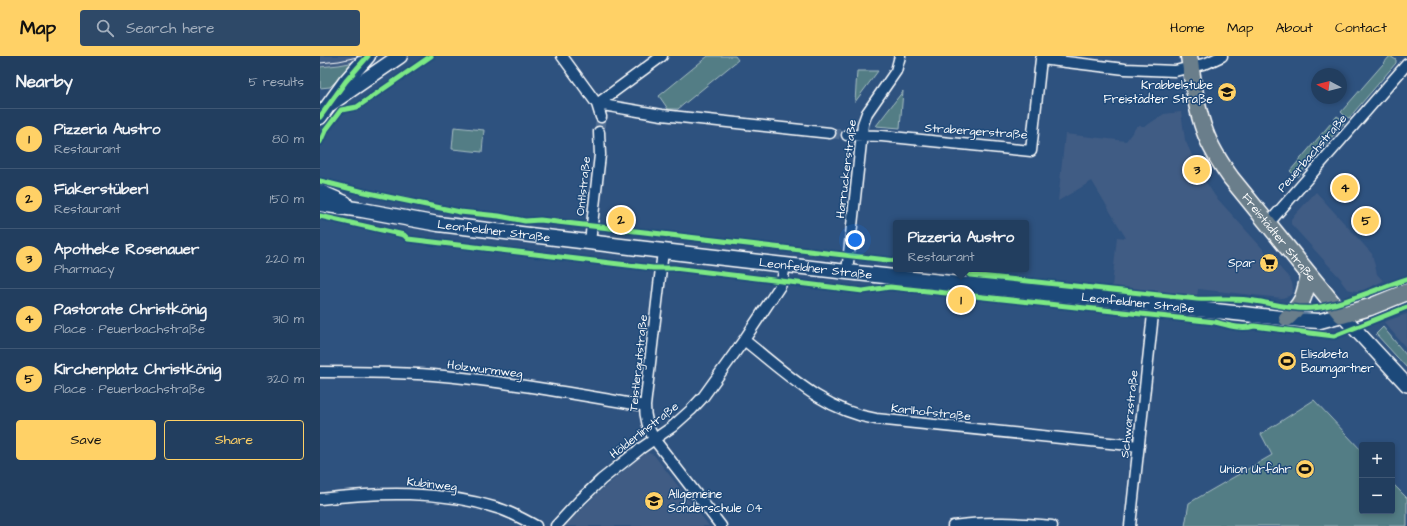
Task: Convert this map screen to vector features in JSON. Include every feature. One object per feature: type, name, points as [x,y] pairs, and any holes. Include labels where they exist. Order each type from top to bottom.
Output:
[{"type":"main road","points":[[320,117],[346,81],[368,56]]},
{"type":"main road","points":[[330,104],[400,56]]},
{"type":"main road","name":"Freistädter Straße","points":[[1190,62],[1198,112],[1208,140],[1217,157],[1231,178],[1342,315]]},
{"type":"main road","name":"Leonfeldner Straße","points":[[320,192],[362,210]]},
{"type":"main road","name":"Leonfeldner Straße","points":[[320,204],[438,224],[847,272],[1320,321],[1342,315]]},
{"type":"main road","points":[[1287,318],[1298,308],[1302,301],[1309,275]]},
{"type":"main road","points":[[1342,315],[1407,292]]},
{"type":"street","points":[[562,56],[597,104],[601,117]]},
{"type":"street","points":[[597,104],[662,56]]},
{"type":"street","name":"Harruckerstraße","points":[[847,272],[863,124],[867,113],[896,71],[900,56]]},
{"type":"street","points":[[1190,62],[1210,62],[1222,56]]},
{"type":"street","name":"Strabergerstraße","points":[[847,135],[882,136],[1031,151],[1041,58],[1125,69],[1174,70],[1190,62]]},
{"type":"street","name":"Peuerbachstraße","points":[[1268,224],[1407,64]]},
{"type":"street","points":[[597,104],[662,115],[830,133]]},
{"type":"street","name":"Ontlstraße","points":[[590,242],[600,155],[599,132]]},
{"type":"street","name":"Teistlergutstraße","points":[[664,251],[645,406],[646,423],[654,439],[721,526]]},
{"type":"street","name":"Hölderlinstraße","points":[[556,526],[601,480],[640,449],[672,427],[703,397],[744,340],[782,282],[785,265]]},
{"type":"street","name":"Schwarzstraße","points":[[1130,526],[1154,305]]},
{"type":"street","name":"Freistädter Straße","points":[[1342,315],[1407,385]]},
{"type":"street","name":"Karlhofstraße","points":[[744,340],[812,394],[852,414],[876,419],[1139,446]]},
{"type":"street","name":"Holzwurmweg","points":[[320,372],[434,375],[533,388],[645,406]]},
{"type":"street","name":"Kubinweg","points":[[320,499],[372,494],[426,495],[476,502],[498,508],[536,526]]},
{"type":"street","points":[[953,526],[999,522],[1052,526]]},
{"type":"shaded area","points":[[320,56],[360,56],[355,62],[320,67]]},
{"type":"shaded area","points":[[1181,112],[1185,140],[1201,175],[1215,196],[1290,279],[1293,289],[1289,296],[1282,298],[1198,289],[1197,296],[1112,287],[1117,237],[1126,238],[1092,181],[1058,201],[1065,134],[1126,141],[1137,126],[1146,126],[1164,114]]},
{"type":"shaded area","points":[[1316,192],[1372,254],[1377,274],[1383,281],[1363,290],[1357,291],[1347,289],[1341,281],[1342,280],[1291,224],[1291,219]]},
{"type":"shaded area","points":[[1407,314],[1407,349],[1384,322]]},
{"type":"shaded area","points":[[648,453],[654,455],[709,526],[565,526],[599,492],[644,454]]},
{"type":"green space","points":[[708,56],[735,56],[738,60],[678,109],[668,109],[659,96]]},
{"type":"green space","points":[[1390,56],[1396,60],[1396,63],[1349,118],[1346,117],[1341,112]]},
{"type":"green space","points":[[355,62],[330,87],[320,88],[320,67]]},
{"type":"green space","points":[[857,71],[878,71],[855,102]]},
{"type":"green space","points":[[903,91],[900,128],[876,126]]},
{"type":"green space","points":[[1337,116],[1343,120],[1344,123],[1298,176],[1295,176],[1290,171]]},
{"type":"green space","points":[[454,127],[484,130],[482,152],[452,149]]},
{"type":"green space","points":[[1383,327],[1407,356],[1407,368],[1376,334]]},
{"type":"green space","name":"Union Urfahr","points":[[1314,400],[1359,448],[1359,514],[1395,514],[1395,486],[1407,498],[1407,526],[1185,526],[1189,503],[1272,455],[1261,434]]},
{"type":"tunnel","points":[[599,132],[601,117]]},
{"type":"tunnel","points":[[830,133],[847,135]]},
{"type":"tram line","points":[[320,63],[362,56]]},
{"type":"cycle path","points":[[320,117],[346,81],[368,56]]},
{"type":"cycle path","points":[[320,142],[325,131],[341,110],[357,107],[431,56]]},
{"type":"cycle path","points":[[320,181],[364,192],[460,212],[499,216],[525,221],[540,220],[893,261]]},
{"type":"cycle path","points":[[320,216],[404,235],[408,239],[653,268],[674,268],[863,291],[890,287],[1215,322],[1229,326],[1254,326],[1334,336],[1407,307]]},
{"type":"cycle path","points":[[966,272],[970,275],[1197,299],[1248,300],[1299,308],[1313,308],[1337,303],[1407,279]]},
{"type":"place","name":"Krabbelstube Freistädter Straße","points":[[1227,92]]},
{"type":"place","name":"Apotheke Rosenauer","points":[[1197,170]]},
{"type":"place","name":"Pastorate Christkönig","points":[[1345,188]]},
{"type":"place","name":"Fiakerstüberl","points":[[621,220]]},
{"type":"place","name":"Kirchenplatz Christkönig","points":[[1366,221]]},
{"type":"place","name":"Spar","points":[[1269,263]]},
{"type":"place","name":"Pizzeria Austro","points":[[961,300]]},
{"type":"place","name":"Elisabeta Baumgartner","points":[[1287,361]]},
{"type":"place","name":"Union Urfahr","points":[[1305,469]]},
{"type":"place","name":"Allgemeine Sonderschule 04","points":[[654,501]]}]
